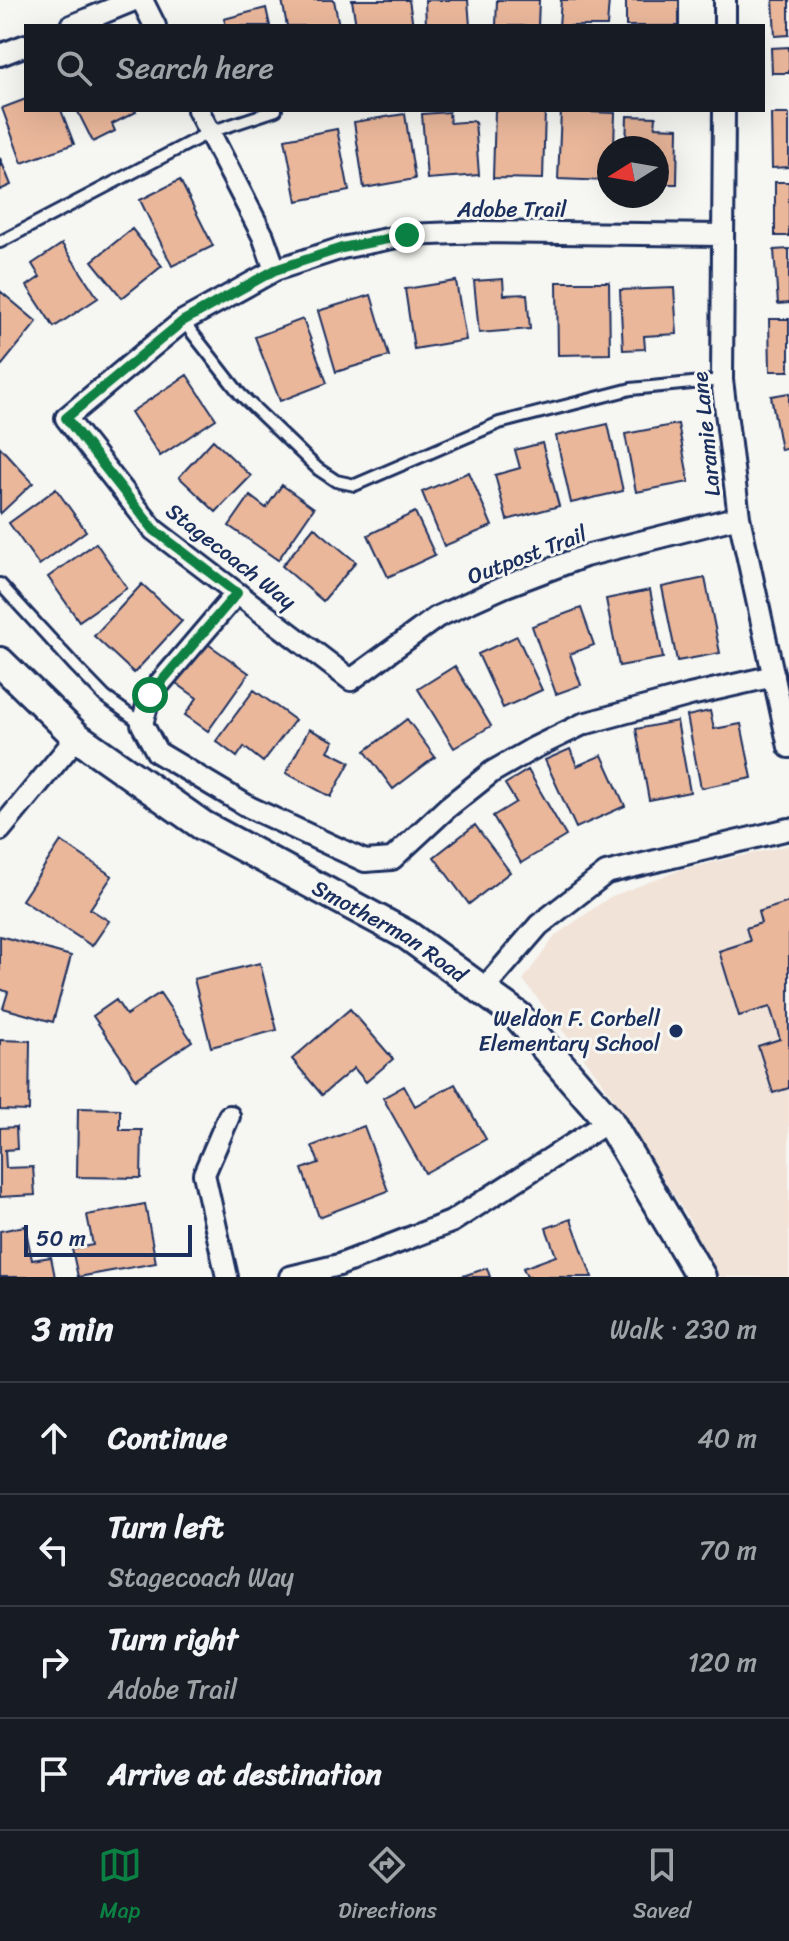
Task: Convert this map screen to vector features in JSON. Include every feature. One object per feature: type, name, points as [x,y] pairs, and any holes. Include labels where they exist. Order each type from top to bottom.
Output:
[{"type":"street","points":[[76,24],[134,0]]},
{"type":"street","points":[[142,0],[154,24]]},
{"type":"street","points":[[725,0],[725,24]]},
{"type":"street","points":[[0,55],[24,46]]},
{"type":"street","points":[[199,112],[263,236],[275,270]]},
{"type":"street","name":"Laramie Lane","points":[[724,112],[722,380],[739,517],[789,747]]},
{"type":"street","name":"Adobe Trail","points":[[66,418],[183,321],[275,270],[342,248],[407,235],[481,232],[722,235]]},
{"type":"street","name":"Stagecoach Way","points":[[66,418],[154,530],[351,680]]},
{"type":"street","name":"Outpost Trail","points":[[351,680],[437,617],[506,586],[585,556],[739,517]]},
{"type":"street","points":[[237,593],[150,695],[142,724],[157,752],[249,807],[365,861],[392,859],[448,807],[492,772],[583,724],[774,676]]},
{"type":"street","name":"Smotherman Road","points":[[0,662],[77,737],[202,825],[407,935],[518,1016],[609,1121],[701,1277]]},
{"type":"street","points":[[0,830],[77,737]]},
{"type":"street","points":[[483,990],[539,925],[606,873],[789,829]]},
{"type":"street","points":[[227,1277],[204,1174],[229,1116]]},
{"type":"street","points":[[290,1277],[339,1265],[451,1222],[609,1121]]},
{"type":"lane","points":[[0,242],[210,132],[270,112]]},
{"type":"lane","points":[[183,321],[240,394],[318,469],[336,481],[355,485],[499,423],[631,389],[722,380]]},
{"type":"lane","points":[[0,584],[105,697],[142,724]]},
{"type":"shaded area","name":"Weldon F. Corbell Elementary School","points":[[789,845],[789,1277],[708,1277],[690,1221],[602,1081],[523,980],[556,935],[610,897],[680,870]]},
{"type":"building","points":[[282,0],[334,0],[339,24],[287,24]]},
{"type":"building","points":[[352,0],[409,0],[413,24],[356,24]]},
{"type":"building","points":[[425,0],[468,0],[470,24],[426,24]]},
{"type":"building","points":[[497,0],[539,0],[538,24],[496,24]]},
{"type":"building","points":[[561,0],[609,0],[607,24],[559,24]]},
{"type":"building","points":[[626,0],[679,0],[679,24],[626,24]]},
{"type":"building","points":[[773,0],[789,0],[789,35],[775,36]]},
{"type":"building","points":[[266,8],[270,24],[225,24],[224,19]]},
{"type":"building","points":[[789,47],[789,73],[772,73],[771,48]]},
{"type":"building","points":[[24,100],[24,112],[62,112],[74,144],[22,163],[2,108]]},
{"type":"building","points":[[78,112],[136,112],[112,124],[115,131],[93,142]]},
{"type":"building","points":[[449,112],[450,123],[475,121],[479,175],[427,179],[422,114]]},
{"type":"building","points":[[495,112],[545,112],[543,179],[493,178]]},
{"type":"building","points":[[561,112],[615,113],[614,136],[597,136],[597,181],[558,179]]},
{"type":"building","points":[[405,114],[415,179],[364,188],[354,122]]},
{"type":"building","points":[[771,114],[789,114],[789,167],[772,168]]},
{"type":"building","points":[[627,116],[656,117],[655,127],[678,128],[677,184],[669,184],[669,136],[626,136]]},
{"type":"building","points":[[337,129],[349,191],[297,201],[285,139]]},
{"type":"building","points":[[0,158],[11,185],[0,190]]},
{"type":"building","points":[[180,180],[213,246],[172,266],[140,200]]},
{"type":"building","points":[[775,182],[789,182],[789,236],[775,236]]},
{"type":"building","points":[[132,229],[162,266],[122,298],[92,261]]},
{"type":"building","points":[[62,244],[98,298],[54,327],[27,286],[40,277],[32,264]]},
{"type":"building","points":[[789,249],[789,303],[778,304],[774,250]]},
{"type":"building","points":[[503,279],[504,295],[527,294],[530,329],[479,333],[474,281]]},
{"type":"building","points":[[456,281],[466,340],[414,349],[405,289]]},
{"type":"building","points":[[557,282],[609,282],[610,354],[558,355]]},
{"type":"building","points":[[674,288],[677,334],[644,336],[645,349],[623,350],[620,290]]},
{"type":"building","points":[[0,291],[37,322],[2,365],[0,364]]},
{"type":"building","points":[[371,295],[389,356],[336,372],[318,311]]},
{"type":"building","points":[[303,319],[327,383],[280,401],[255,337]]},
{"type":"building","points":[[769,319],[789,319],[789,371],[770,371]]},
{"type":"building","points":[[187,375],[216,419],[160,456],[131,412]]},
{"type":"building","points":[[789,393],[789,448],[781,450],[771,396]]},
{"type":"building","points":[[608,424],[623,491],[571,503],[556,436]]},
{"type":"building","points":[[678,424],[689,482],[636,492],[625,434]]},
{"type":"building","points":[[213,440],[251,476],[216,512],[179,477]]},
{"type":"building","points":[[542,443],[559,506],[507,520],[495,475],[520,468],[515,450]]},
{"type":"building","points":[[0,447],[33,483],[0,514]]},
{"type":"building","points":[[469,472],[492,526],[444,546],[422,492]]},
{"type":"building","points":[[282,485],[314,508],[278,560],[229,526],[250,496],[266,508]]},
{"type":"building","points":[[56,489],[86,531],[39,565],[9,523]]},
{"type":"building","points":[[415,512],[435,555],[388,577],[368,535]]},
{"type":"building","points":[[314,527],[356,562],[323,601],[282,566]]},
{"type":"building","points":[[96,543],[127,588],[79,621],[48,577]]},
{"type":"building","points":[[705,578],[720,653],[677,661],[662,587]]},
{"type":"building","points":[[142,584],[182,621],[134,673],[94,636]]},
{"type":"building","points":[[650,590],[663,658],[619,666],[606,599]]},
{"type":"building","points":[[581,608],[594,645],[570,654],[581,685],[556,694],[532,626]]},
{"type":"building","points":[[517,636],[542,690],[503,708],[478,654]]},
{"type":"building","points":[[205,642],[249,673],[208,731],[185,715],[197,698],[176,683]]},
{"type":"building","points":[[455,666],[491,726],[454,748],[418,689]]},
{"type":"building","points":[[254,690],[295,720],[263,762],[244,747],[237,757],[216,741]]},
{"type":"building","points":[[710,711],[714,729],[741,724],[752,778],[701,788],[687,716]]},
{"type":"building","points":[[407,719],[435,757],[393,789],[365,751]]},
{"type":"building","points":[[677,721],[690,792],[649,800],[636,729]]},
{"type":"building","points":[[309,729],[334,741],[328,751],[350,762],[331,797],[286,773]]},
{"type":"building","points":[[570,749],[577,766],[602,755],[625,806],[576,828],[545,760]]},
{"type":"building","points":[[528,770],[566,836],[521,863],[493,816],[516,802],[505,784]]},
{"type":"building","points":[[475,825],[510,872],[469,904],[434,857]]},
{"type":"building","points":[[61,841],[112,876],[90,909],[109,921],[92,946],[22,900]]},
{"type":"building","points":[[789,902],[789,1088],[773,1093],[758,1046],[780,1039],[770,1007],[739,1016],[719,951],[750,941],[746,928],[761,923],[758,912]]},
{"type":"building","points":[[0,936],[71,956],[53,1022],[3,1008],[8,992],[0,989]]},
{"type":"building","points":[[260,963],[277,1030],[211,1047],[194,979]]},
{"type":"building","points":[[160,993],[192,1041],[136,1079],[93,1016],[116,1000],[126,1015]]},
{"type":"building","points":[[350,1009],[393,1059],[366,1082],[354,1068],[322,1095],[292,1059]]},
{"type":"building","points":[[0,1040],[30,1041],[29,1111],[0,1110]]},
{"type":"building","points":[[455,1084],[486,1139],[425,1173],[383,1098],[404,1086],[415,1106]]},
{"type":"building","points":[[78,1108],[120,1109],[120,1130],[142,1130],[141,1178],[77,1177]]},
{"type":"building","points":[[364,1126],[388,1191],[319,1217],[302,1169],[319,1163],[312,1146]]},
{"type":"building","points":[[16,1127],[17,1149],[5,1150],[6,1168],[33,1167],[35,1195],[0,1197],[0,1128]]},
{"type":"building","points":[[145,1204],[156,1263],[78,1277],[72,1249],[93,1245],[87,1215]]},
{"type":"building","points":[[571,1219],[592,1277],[527,1277],[523,1268],[556,1256],[546,1228]]},
{"type":"building","points":[[25,1226],[32,1260],[51,1257],[55,1277],[0,1277],[0,1231]]},
{"type":"building","points":[[487,1268],[490,1277],[460,1277]]},
{"type":"place","name":"Weldon F. Corbell Elementary School","points":[[676,1031]]},
{"type":"route","points":[[150,695],[237,593],[154,530],[66,418],[183,321],[275,270],[342,248],[407,235]]}]
